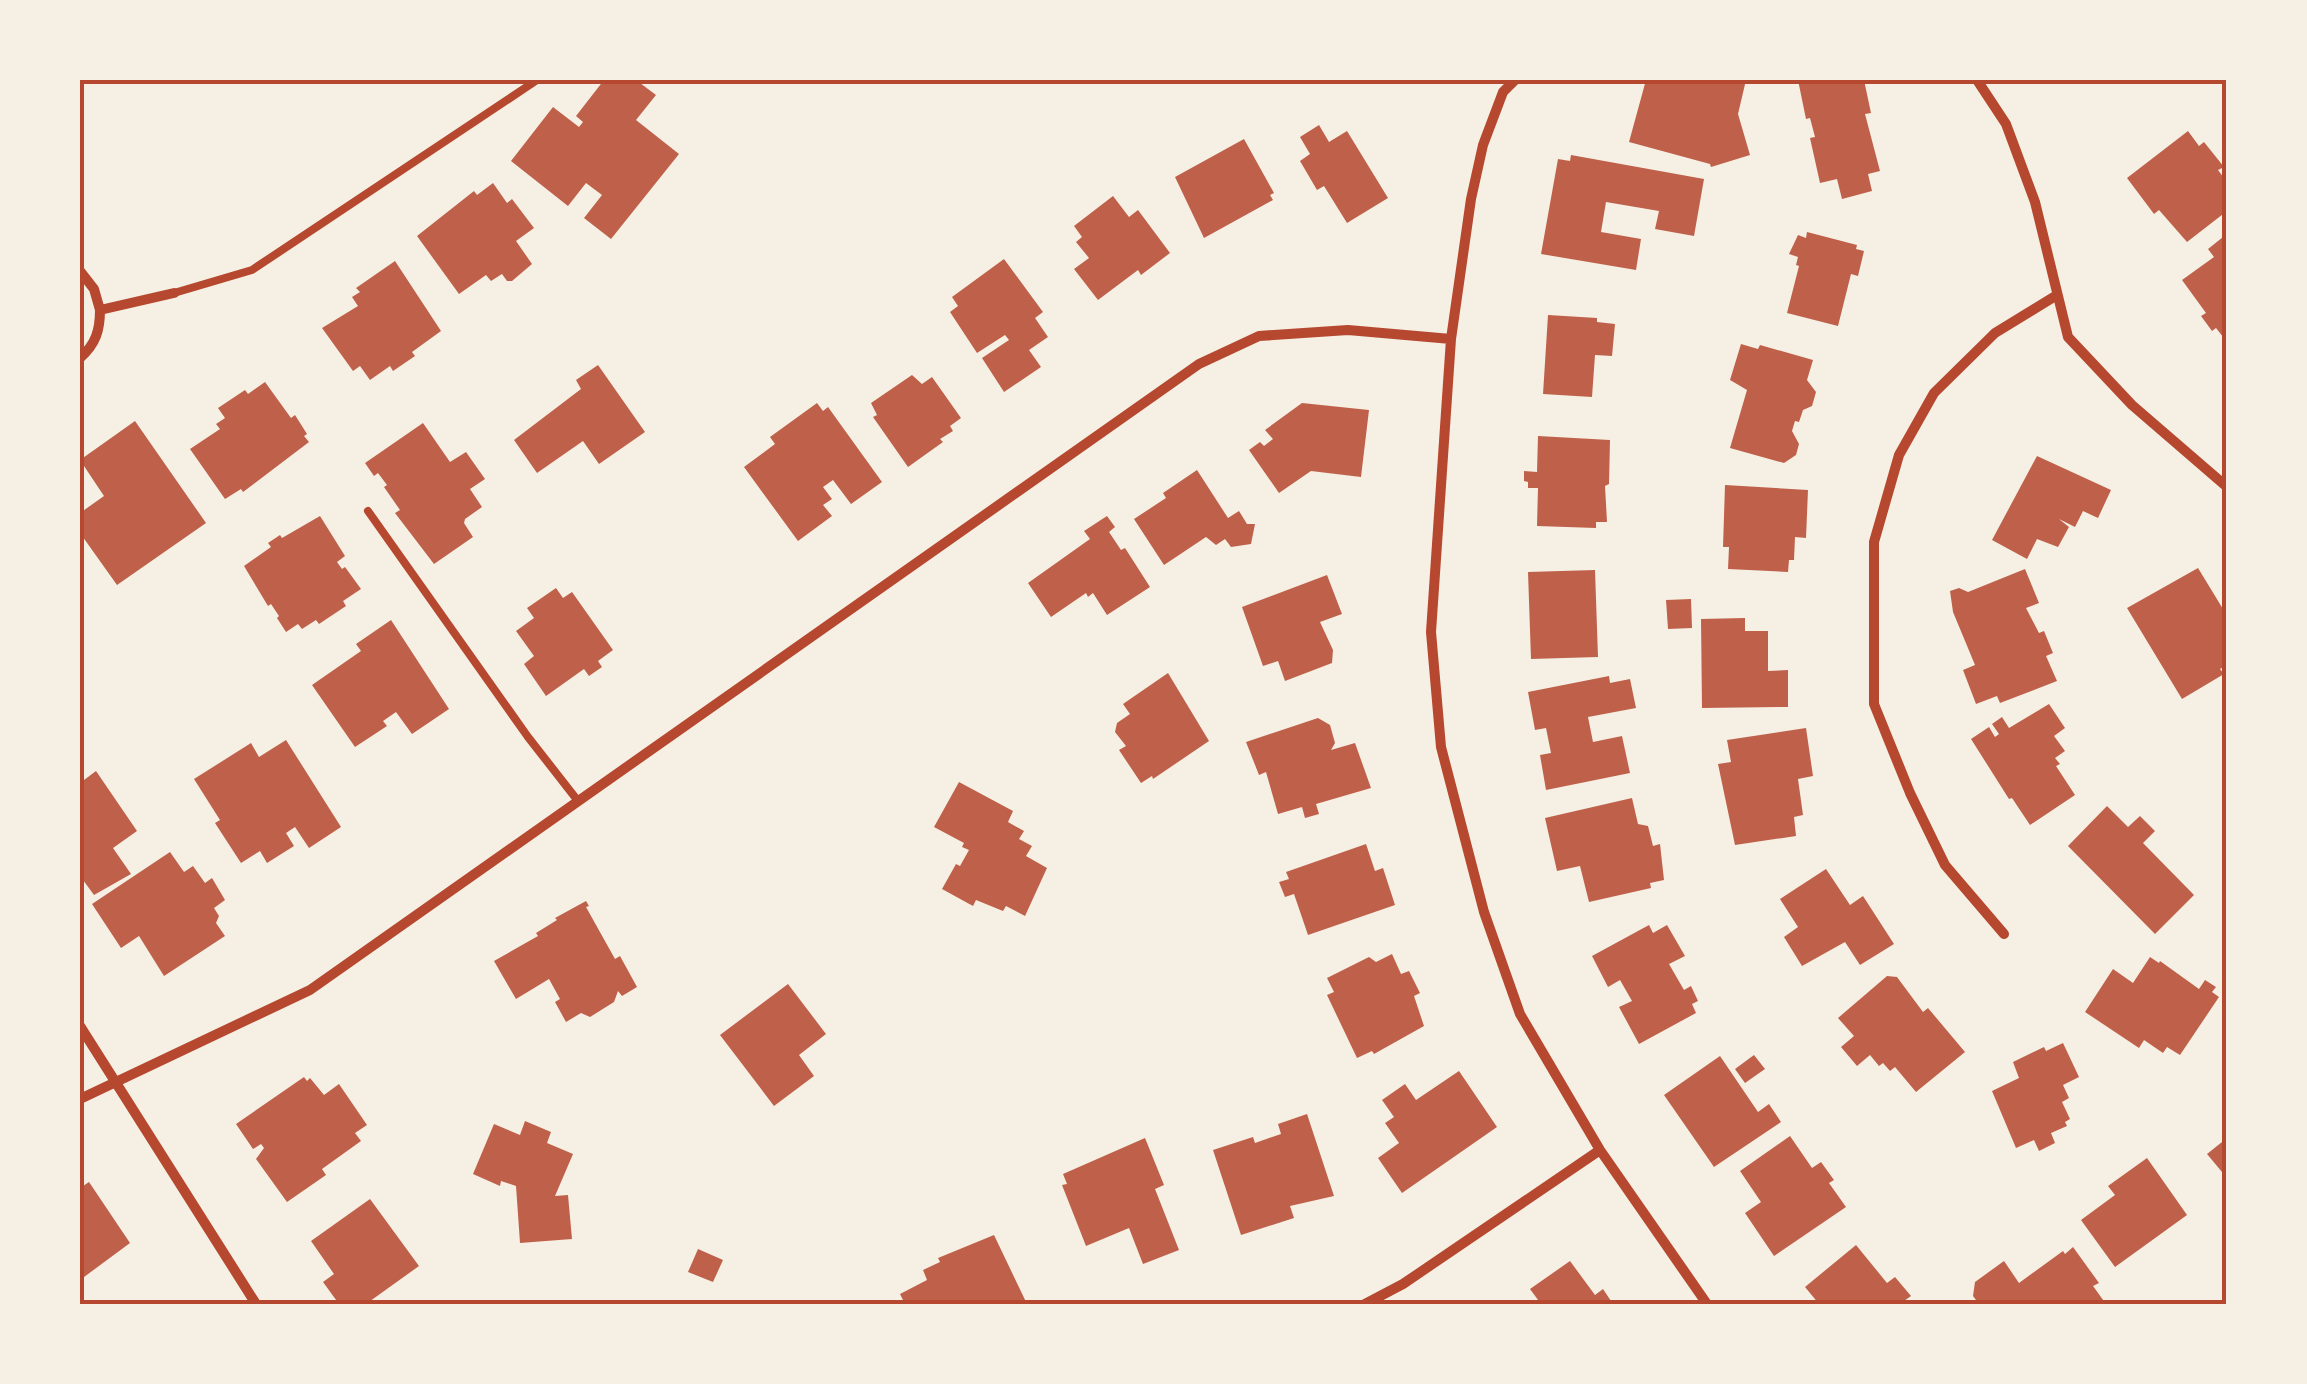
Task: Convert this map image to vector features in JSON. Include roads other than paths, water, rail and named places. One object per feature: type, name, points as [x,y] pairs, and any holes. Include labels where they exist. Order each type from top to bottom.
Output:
[{"type":"street","points":[[1514,80],[1503,92],[1482,145],[1451,338],[1431,632],[1442,747],[1484,912],[1520,1014],[1600,1150],[1707,1304]]},
{"type":"street","points":[[1977,80],[2006,124],[2035,202],[2068,337],[2132,405],[2227,487]]},
{"type":"street","points":[[80,271],[94,290],[100,310],[100,330],[80,358]]},
{"type":"street","points":[[100,310],[174,293]]},
{"type":"street","points":[[2004,934],[1945,865],[1874,704],[1874,542],[1899,455],[1934,392],[1996,333],[2057,294]]},
{"type":"street","points":[[80,1099],[310,990],[1199,364],[1260,336],[1348,330],[1451,338]]},
{"type":"street","points":[[80,1026],[256,1304]]},
{"type":"street","points":[[1365,1304],[1403,1284],[1600,1150]]},
{"type":"lane","points":[[174,293],[252,270],[537,80]]},
{"type":"lane","points":[[368,511],[578,801]]}]
